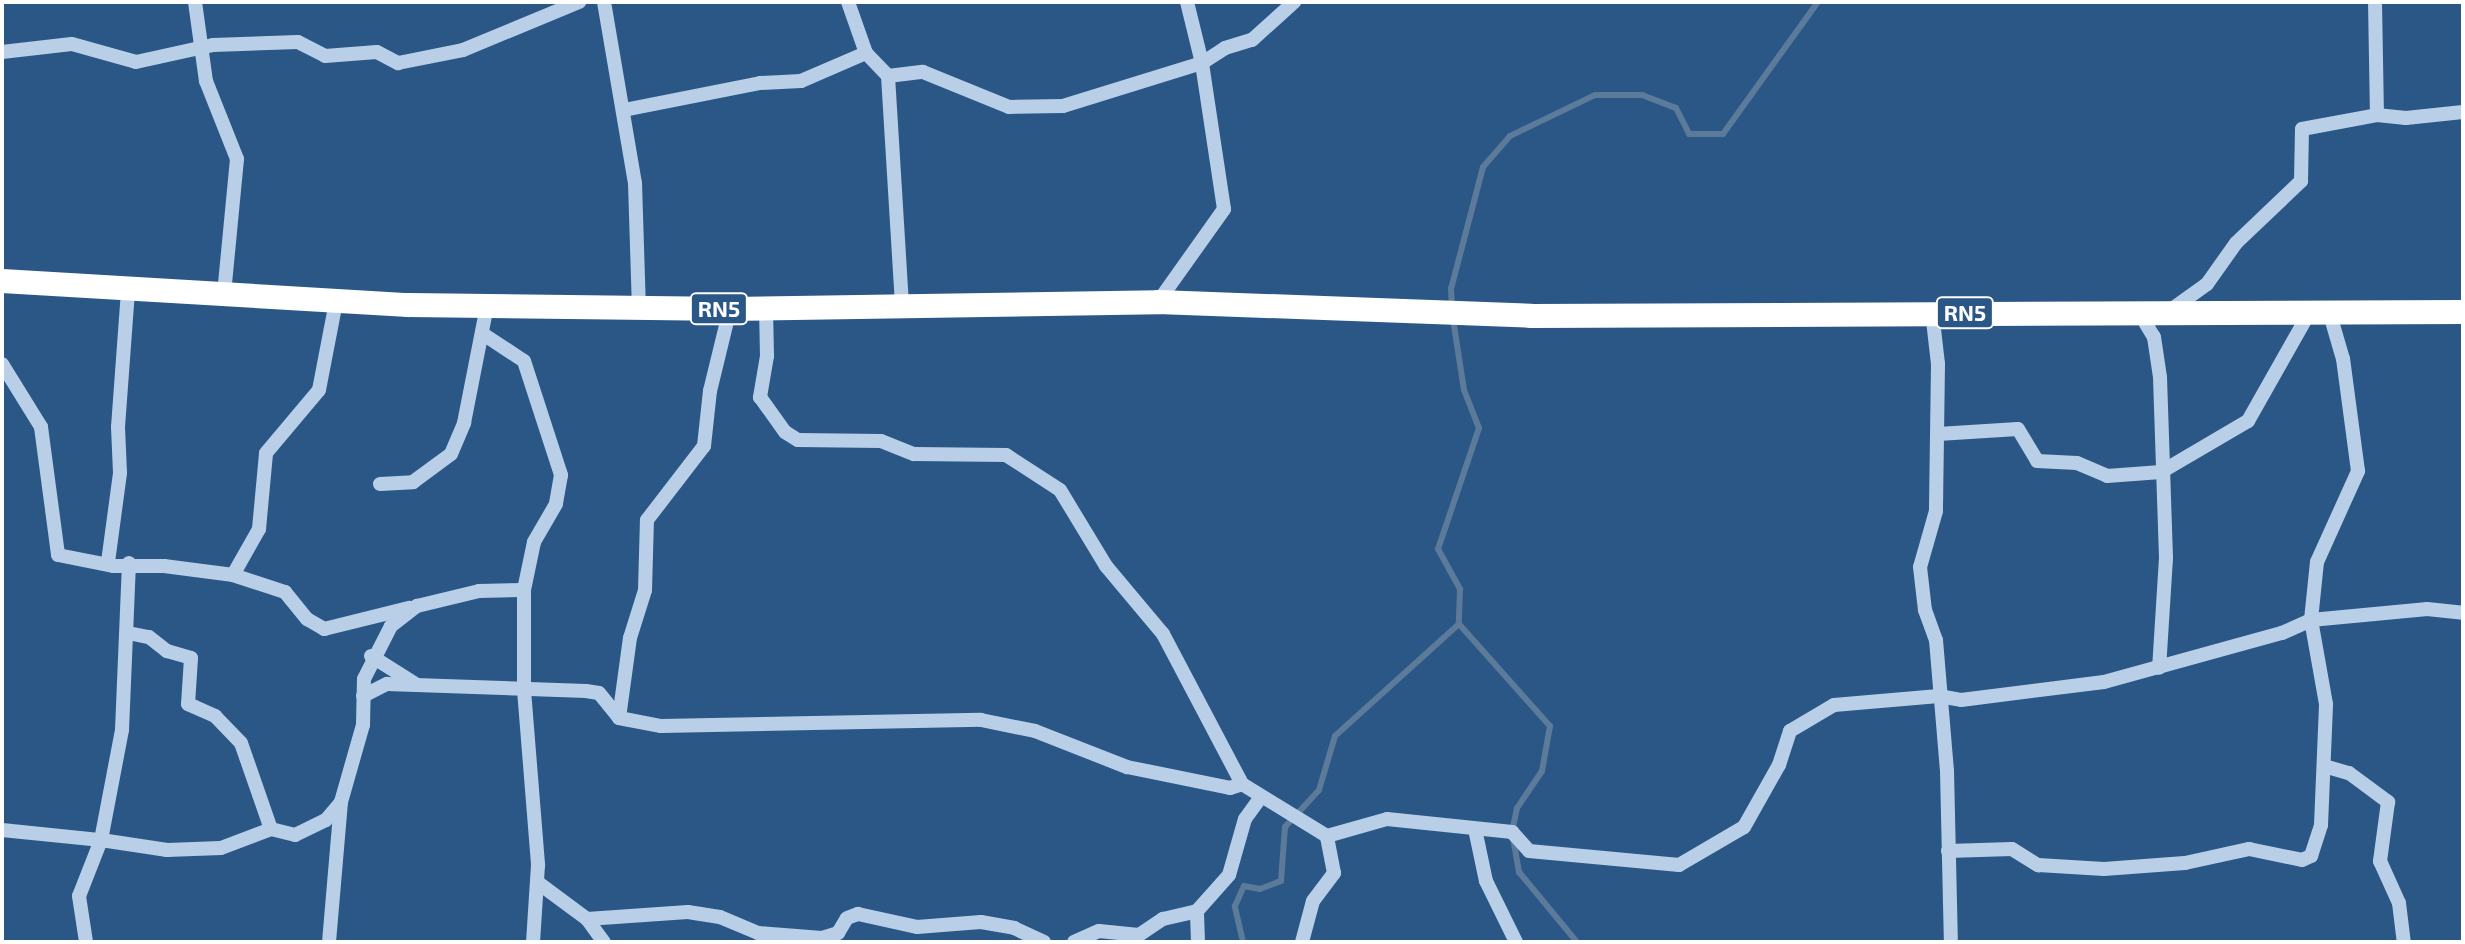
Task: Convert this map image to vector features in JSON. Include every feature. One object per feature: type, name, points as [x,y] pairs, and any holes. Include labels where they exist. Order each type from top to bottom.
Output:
[{"type":"highway","name":"RN5","points":[[2,281],[128,292],[224,294],[336,302],[639,308],[1158,302],[1467,310],[1531,316],[2463,312]]},
{"type":"street","points":[[195,2],[198,49],[237,159],[224,294]]},
{"type":"street","points":[[2,52],[72,44],[136,62],[198,49],[298,42],[325,56],[377,52],[398,63],[463,50],[579,2]]},
{"type":"street","points":[[604,2],[635,183],[639,308]]},
{"type":"street","points":[[848,2],[866,53],[888,76],[902,307]]},
{"type":"street","points":[[1158,302],[1224,209],[1202,63],[1187,2]]},
{"type":"street","points":[[888,76],[923,72],[989,102],[1054,107],[1202,63],[1259,37],[1294,2]]},
{"type":"street","points":[[2375,2],[2377,115]]},
{"type":"street","points":[[624,110],[760,83],[801,81],[866,53]]},
{"type":"street","points":[[2168,312],[2207,284],[2236,243],[2301,181],[2302,129],[2377,115],[2406,118],[2463,112]]},
{"type":"street","points":[[108,562],[120,473],[118,427],[128,292]]},
{"type":"street","points":[[233,575],[259,529],[266,453],[319,390],[336,302]]},
{"type":"street","points":[[380,484],[413,482],[451,454],[464,423],[487,306]]},
{"type":"street","points":[[766,308],[767,356],[760,397],[768,416],[792,438],[881,441],[914,454],[1006,455],[1060,490],[1106,566],[1163,634],[1242,784],[1260,798],[1327,836],[1387,819],[1512,832],[1529,851],[1679,865],[1747,824],[1793,728],[1834,705],[1939,696],[1961,700],[2046,690],[2159,668],[2311,620],[2427,609],[2463,613]]},
{"type":"street","points":[[619,718],[630,638],[645,590],[647,520],[704,446],[710,391],[730,309]]},
{"type":"street","points":[[1932,312],[1938,434],[1936,511],[1920,567],[1925,610],[1936,640],[1947,771],[1951,942]]},
{"type":"street","points":[[1938,434],[2018,429],[2035,460],[2077,463],[2107,476],[2161,472],[2252,417],[2319,312]]},
{"type":"street","points":[[1948,851],[2012,849],[2038,865],[2104,869],[2185,863],[2249,849],[2307,859],[2321,825],[2324,766],[2324,675],[2311,620],[2319,549],[2343,515],[2358,471],[2343,359],[2319,312]]},
{"type":"street","points":[[2140,314],[2155,343],[2166,558],[2159,668]]},
{"type":"street","points":[[483,334],[524,361],[560,468],[556,504],[534,542],[524,590],[524,690],[537,882],[533,942]]},
{"type":"street","points":[[2,364],[41,427],[56,552],[67,560],[129,563],[233,575],[285,592],[307,619],[324,629],[479,591],[524,590]]},
{"type":"street","points":[[86,942],[79,896],[101,840],[122,730],[129,563]]},
{"type":"street","points":[[329,942],[341,802],[361,737],[363,696],[371,656],[391,626],[417,606]]},
{"type":"street","points":[[128,633],[149,637],[167,651],[191,658],[188,704],[215,716],[241,743],[271,829]]},
{"type":"street","points":[[371,656],[414,683]]},
{"type":"street","points":[[363,696],[387,684],[414,683],[593,691],[619,718],[635,724],[700,728],[981,720],[1035,731],[1127,767],[1230,788],[1242,784]]},
{"type":"street","points":[[2324,766],[2349,773],[2388,802],[2380,861],[2399,903],[2404,942]]},
{"type":"street","points":[[1074,942],[1099,931],[1139,935],[1163,919],[1197,911],[1229,875],[1245,819],[1260,798]]},
{"type":"street","points":[[2,830],[207,849],[271,829],[302,834],[326,820],[341,802]]},
{"type":"street","points":[[1475,829],[1486,881],[1516,942]]},
{"type":"street","points":[[1302,942],[1313,901],[1334,873],[1327,836]]},
{"type":"street","points":[[537,882],[587,919],[604,942]]},
{"type":"street","points":[[1197,911],[1198,942]]},
{"type":"street","points":[[587,919],[688,912],[720,917],[758,933],[822,938],[838,933],[847,918],[858,914],[917,927],[1002,926],[1044,942]]},
{"type":"waterway","points":[[1452,308],[1451,289],[1483,167],[1510,136],[1595,95],[1642,95],[1676,108],[1689,134],[1723,134],[1818,2]]},
{"type":"waterway","points":[[1453,319],[1464,390],[1479,428],[1438,549],[1460,589],[1459,624],[1550,726],[1542,771],[1517,808],[1512,832],[1519,872],[1577,942]]},
{"type":"waterway","points":[[1243,942],[1235,906],[1244,886],[1260,889],[1281,881],[1285,827],[1319,790],[1335,736],[1459,624]]}]
